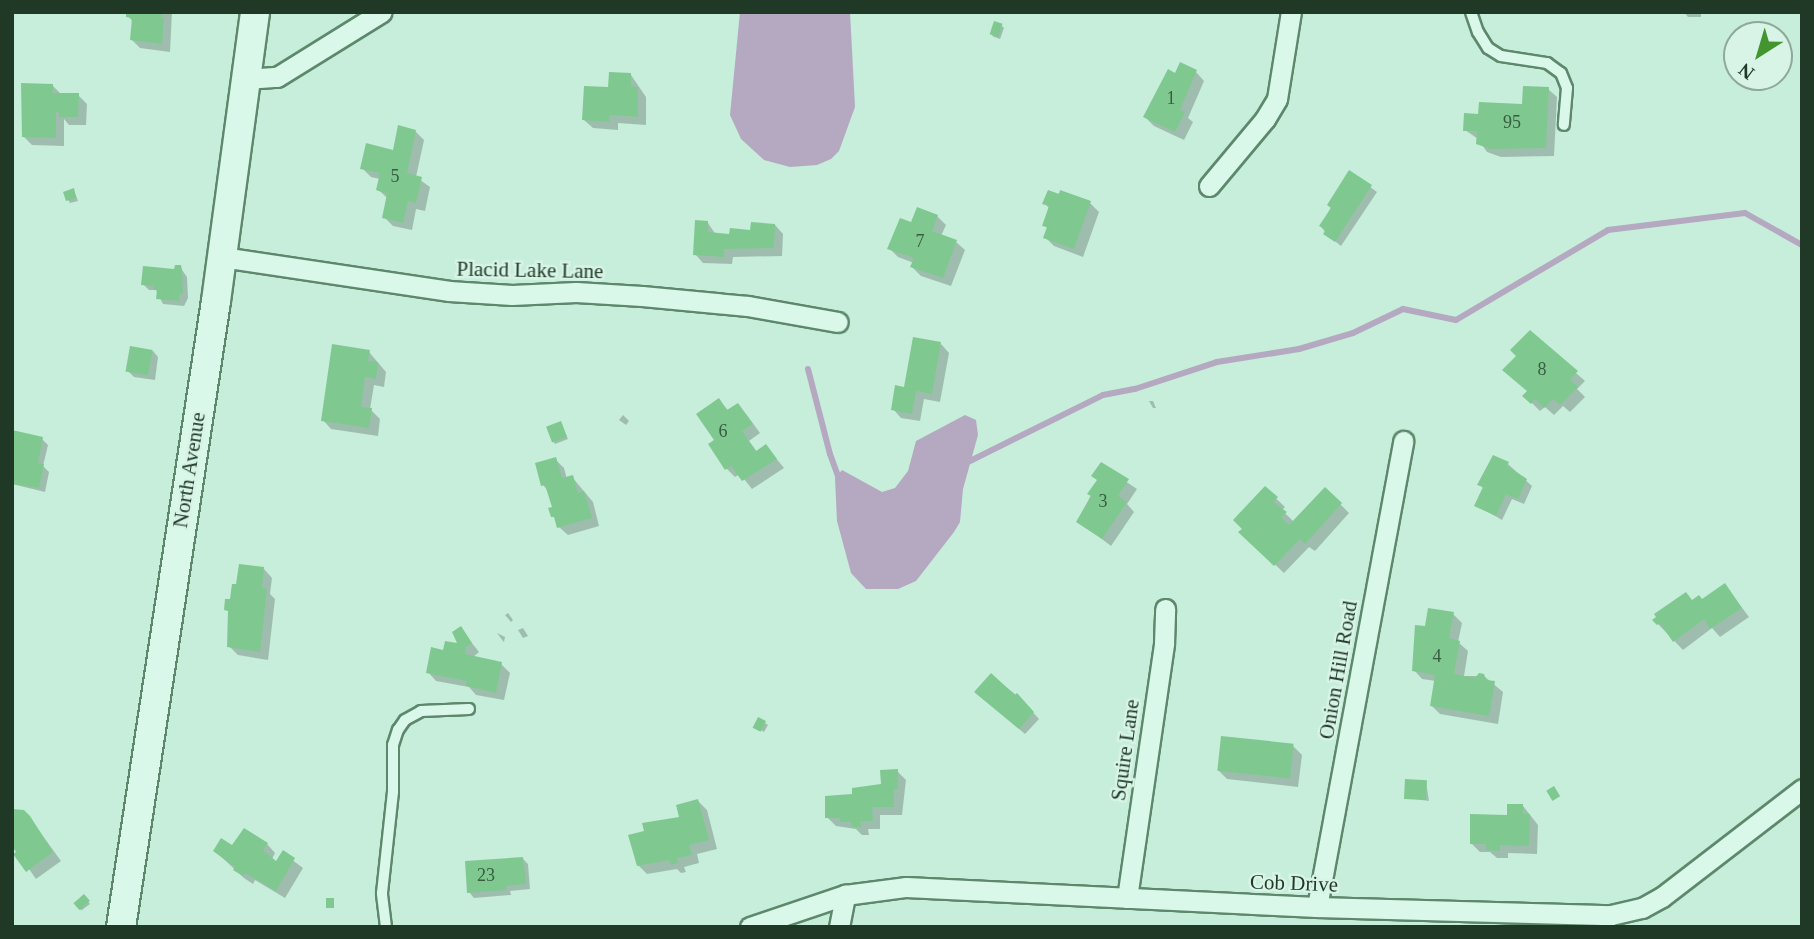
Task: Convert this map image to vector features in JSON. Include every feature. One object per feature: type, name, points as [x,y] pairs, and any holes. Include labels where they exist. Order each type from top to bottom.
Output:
[{"type":"street","name":"North Avenue","points":[[121,927],[222,257],[254,12]]},
{"type":"street","points":[[246,79],[277,77],[382,12]]},
{"type":"street","points":[[1209,186],[1265,119],[1277,99],[1291,12]]},
{"type":"street","name":"Placid Lake Lane","points":[[222,257],[449,291],[512,295],[576,292],[642,296],[747,306],[838,322]]},
{"type":"street","name":"Onion Hill Road","points":[[1317,907],[1403,441]]},
{"type":"street","name":"Squire Lane","points":[[1127,898],[1164,643],[1166,609]]},
{"type":"street","name":"Cob Drive","points":[[750,927],[845,895],[906,887],[1317,907],[1595,916],[1632,911],[1679,885],[1802,789]]},
{"type":"street","points":[[839,927],[845,895]]},
{"type":"lane","points":[[1471,12],[1478,32],[1488,48],[1501,56],[1547,63],[1561,73],[1567,88],[1564,125]]},
{"type":"lane","points":[[386,927],[382,893],[393,792],[393,746],[398,730],[405,720],[421,711],[468,709]]},
{"type":"shaded area","points":[[740,12],[850,12],[855,107],[839,151],[831,159],[817,165],[790,167],[764,160],[741,139],[730,115]]},
{"type":"shaded area","points":[[965,415],[976,420],[978,435],[963,489],[960,522],[916,581],[898,589],[866,589],[851,573],[837,521],[835,478],[842,470],[882,492],[895,488],[908,471],[916,441]]},
{"type":"building","points":[[126,12],[161,12],[161,17],[164,18],[162,44],[130,40],[132,18],[126,17]]},
{"type":"building","points":[[994,21],[1003,24],[998,37],[990,34]]},
{"type":"building","points":[[1180,62],[1197,70],[1180,110],[1185,112],[1175,132],[1143,117],[1168,69],[1175,73]]},
{"type":"building","points":[[609,72],[631,73],[631,86],[638,87],[638,117],[610,115],[609,122],[582,120],[584,86],[608,87]]},
{"type":"building","points":[[21,83],[53,84],[53,93],[79,93],[78,117],[59,117],[59,112],[56,112],[56,138],[22,137]]},
{"type":"building","points":[[1523,86],[1549,87],[1546,148],[1491,149],[1476,144],[1477,131],[1463,131],[1464,113],[1478,114],[1479,102],[1522,104]]},
{"type":"building","points":[[398,125],[416,130],[407,173],[422,177],[416,203],[408,201],[403,223],[382,218],[387,194],[376,190],[380,173],[360,169],[366,143],[393,150]]},
{"type":"building","points":[[1349,170],[1372,185],[1335,242],[1323,234],[1326,230],[1319,226],[1331,208],[1327,205]]},
{"type":"building","points":[[74,188],[76,198],[66,201],[63,192]]},
{"type":"building","points":[[1048,190],[1059,194],[1060,190],[1091,201],[1074,249],[1043,238],[1047,227],[1042,226],[1049,206],[1042,204]]},
{"type":"building","points":[[917,207],[938,215],[932,231],[957,240],[943,278],[910,267],[914,258],[887,249],[900,218],[911,222]]},
{"type":"building","points":[[695,220],[708,221],[708,232],[729,234],[730,228],[750,230],[751,222],[775,224],[774,248],[724,249],[724,257],[693,255]]},
{"type":"building","points":[[175,265],[181,265],[182,270],[183,294],[180,293],[179,301],[156,299],[157,290],[153,290],[153,286],[141,285],[143,266],[174,269]]},
{"type":"building","points":[[1530,330],[1578,371],[1570,379],[1578,387],[1560,405],[1553,399],[1544,408],[1535,399],[1531,404],[1522,396],[1527,391],[1502,370],[1516,356],[1510,350]]},
{"type":"building","points":[[913,337],[941,342],[932,394],[916,391],[912,414],[891,410],[895,385],[904,387]]},
{"type":"building","points":[[332,344],[370,350],[368,361],[378,362],[376,379],[365,377],[361,407],[372,408],[369,428],[321,421]]},
{"type":"building","points":[[130,346],[153,350],[148,376],[125,372]]},
{"type":"building","points":[[719,398],[727,410],[738,403],[753,424],[742,431],[756,451],[766,444],[777,459],[742,481],[731,466],[725,470],[708,444],[714,440],[696,414]]},
{"type":"building","points":[[561,421],[567,437],[552,443],[546,427]]},
{"type":"building","points":[[12,430],[43,437],[38,463],[44,464],[39,488],[13,484]]},
{"type":"building","points":[[1493,455],[1509,462],[1507,466],[1527,479],[1518,499],[1506,494],[1496,516],[1474,506],[1483,487],[1477,485]]},
{"type":"building","points":[[556,457],[562,478],[573,475],[578,493],[584,491],[592,518],[557,528],[548,508],[552,507],[545,485],[541,486],[535,463]]},
{"type":"building","points":[[1101,462],[1129,479],[1118,496],[1127,502],[1102,539],[1076,522],[1091,496],[1087,494],[1097,480],[1091,476]]},
{"type":"building","points":[[1265,486],[1278,497],[1273,502],[1287,512],[1281,517],[1289,525],[1325,487],[1342,503],[1305,544],[1300,539],[1274,566],[1238,532],[1242,529],[1233,520]]},
{"type":"building","points":[[239,564],[264,567],[262,588],[267,589],[260,652],[227,647],[228,611],[224,610],[225,599],[230,599],[232,584],[236,584]]},
{"type":"building","points":[[1725,583],[1742,608],[1710,629],[1704,619],[1673,642],[1660,623],[1657,625],[1652,620],[1656,617],[1654,614],[1686,592],[1692,600],[1699,595],[1702,599]]},
{"type":"building","points":[[1428,608],[1454,612],[1449,638],[1460,641],[1454,674],[1475,678],[1479,673],[1484,674],[1486,680],[1495,681],[1489,716],[1430,706],[1435,675],[1412,671],[1415,625],[1425,626]]},
{"type":"building","points":[[461,626],[472,643],[466,647],[465,654],[502,662],[496,693],[466,686],[467,681],[426,673],[431,647],[443,650],[445,641],[457,643],[452,632]]},
{"type":"building","points":[[991,673],[1015,695],[1017,693],[1034,712],[1019,729],[974,692]]},
{"type":"building","points":[[758,717],[766,721],[761,732],[753,728]]},
{"type":"building","points":[[1221,736],[1294,744],[1290,778],[1217,771]]},
{"type":"building","points":[[898,769],[894,807],[872,807],[873,821],[860,821],[861,827],[852,827],[851,822],[840,822],[840,818],[825,818],[825,796],[852,794],[852,788],[881,784],[880,770]]},
{"type":"building","points":[[1405,779],[1427,780],[1426,800],[1404,799]]},
{"type":"building","points":[[1554,786],[1560,796],[1552,801],[1546,791]]},
{"type":"building","points":[[698,799],[709,840],[689,845],[692,855],[677,858],[678,863],[671,865],[669,860],[637,866],[628,835],[644,831],[642,823],[679,817],[676,805]]},
{"type":"building","points":[[1507,804],[1523,804],[1523,814],[1530,814],[1529,846],[1500,845],[1500,851],[1486,850],[1486,844],[1470,844],[1470,814],[1507,815]]},
{"type":"building","points":[[12,809],[24,810],[30,816],[53,852],[26,872],[13,854],[16,852],[12,846]]},
{"type":"building","points":[[244,828],[268,843],[263,850],[276,861],[283,850],[295,858],[276,891],[245,873],[243,876],[233,870],[235,867],[213,851],[221,838],[232,845]]},
{"type":"building","points":[[523,857],[526,884],[506,886],[506,890],[467,893],[465,861]]},
{"type":"building","points":[[84,894],[90,901],[79,910],[73,903]]},
{"type":"building","points":[[326,898],[334,898],[334,908],[326,908]]},
{"type":"waterway","points":[[964,464],[1103,395],[1135,389],[1217,362],[1299,349],[1353,333],[1403,309],[1456,320],[1608,230],[1745,213],[1802,245]]},
{"type":"waterway","points":[[808,369],[830,454],[840,481]]}]
